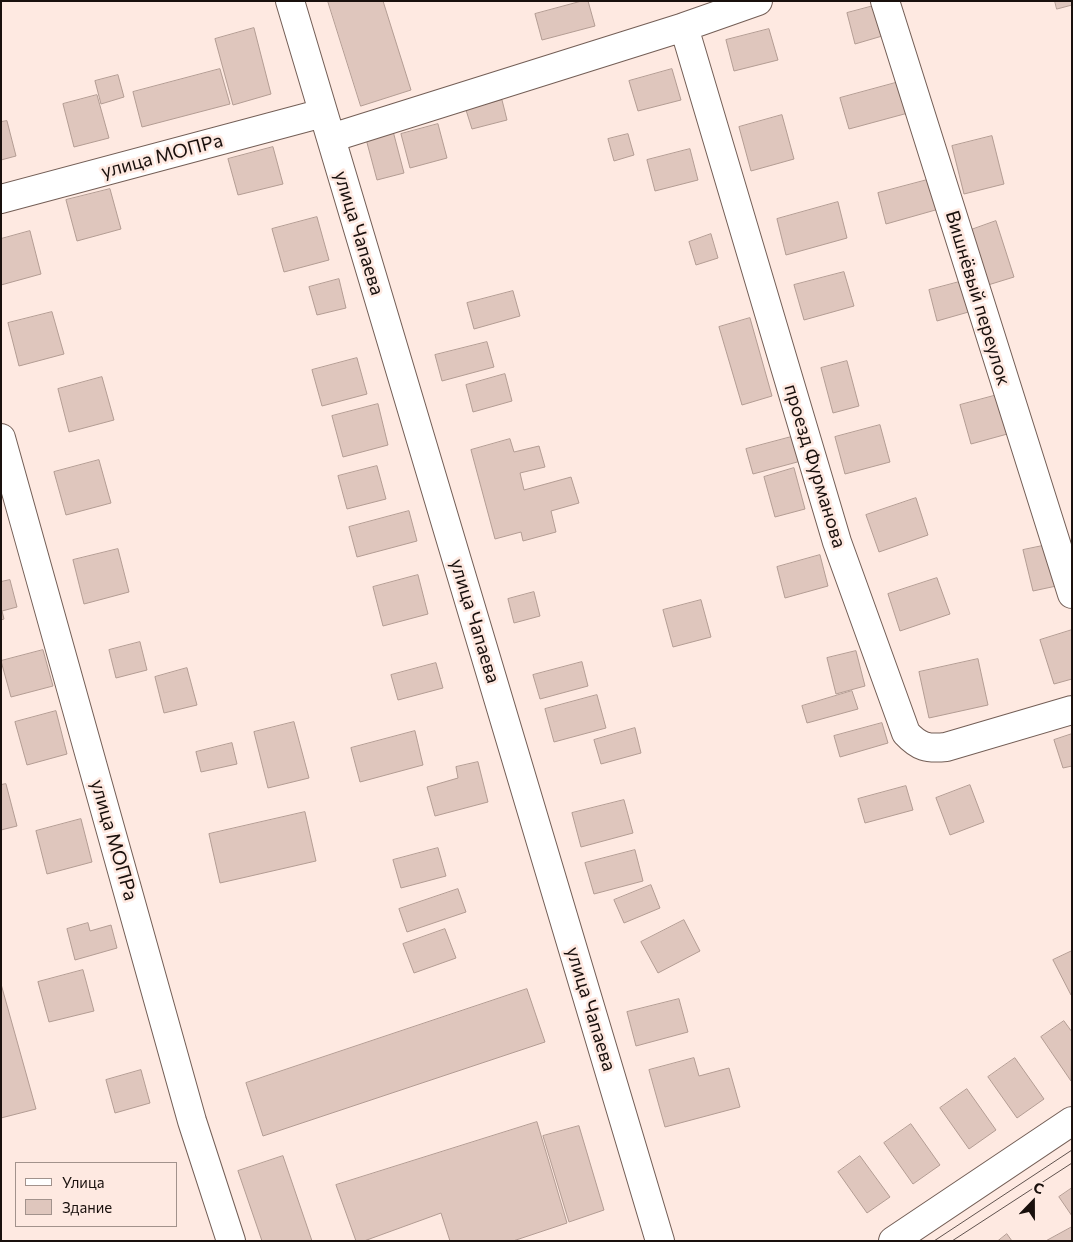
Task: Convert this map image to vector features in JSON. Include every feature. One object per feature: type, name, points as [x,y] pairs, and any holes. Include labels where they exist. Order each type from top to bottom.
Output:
[{"type":"street","name":"улица Чапаева","points":[[290,1],[660,1241]]},
{"type":"street","name":"улица МОПРа","points":[[1,199],[327,125],[684,27],[758,1]]},
{"type":"street","name":"Вишнёвый переулок","points":[[885,1],[1072,594]]},
{"type":"street","name":"проезд Фурманова","points":[[684,27],[837,542],[906,733],[916,744],[932,749],[946,748],[1072,710]]},
{"type":"street","name":"улица МОПРа","points":[[1,438],[192,1121],[231,1241]]},
{"type":"street","points":[[892,1241],[1072,1121]]},
{"type":"building","points":[[328,1],[383,1],[411,90],[361,106]]},
{"type":"building","points":[[588,1],[595,26],[542,40],[535,14]]},
{"type":"building","points":[[1055,1],[1072,1],[1072,5],[1057,9]]},
{"type":"building","points":[[881,4],[889,34],[855,44],[847,13]]},
{"type":"building","points":[[254,28],[271,94],[233,105],[215,39]]},
{"type":"building","points":[[769,29],[778,60],[734,71],[726,40]]},
{"type":"building","points":[[220,69],[230,104],[142,127],[133,92]]},
{"type":"building","points":[[672,69],[681,100],[638,111],[629,81]]},
{"type":"building","points":[[118,75],[124,97],[101,104],[95,81]]},
{"type":"building","points":[[899,82],[908,113],[849,129],[840,98]]},
{"type":"building","points":[[97,95],[109,138],[74,147],[63,104]]},
{"type":"building","points":[[502,100],[507,120],[472,129],[466,110]]},
{"type":"building","points":[[782,115],[794,159],[751,171],[739,127]]},
{"type":"building","points":[[7,121],[16,156],[1,160],[1,122]]},
{"type":"building","points":[[438,124],[447,158],[410,168],[401,134]]},
{"type":"building","points":[[393,131],[404,173],[377,180],[366,139]]},
{"type":"building","points":[[628,134],[634,155],[614,161],[608,139]]},
{"type":"building","points":[[992,136],[1004,184],[964,194],[952,146]]},
{"type":"building","points":[[273,147],[283,184],[238,195],[228,159]]},
{"type":"building","points":[[690,149],[698,180],[655,191],[647,160]]},
{"type":"building","points":[[931,179],[939,209],[886,224],[878,193]]},
{"type":"building","points":[[110,189],[121,229],[77,241],[66,200]]},
{"type":"building","points":[[838,202],[847,238],[786,255],[777,219]]},
{"type":"building","points":[[317,217],[329,260],[284,272],[272,229]]},
{"type":"building","points":[[996,221],[1014,277],[988,285],[971,230]]},
{"type":"building","points":[[30,231],[41,274],[1,285],[1,239]]},
{"type":"building","points":[[711,234],[718,258],[696,265],[689,242]]},
{"type":"building","points":[[844,272],[854,306],[804,320],[794,285]]},
{"type":"building","points":[[339,279],[346,308],[317,315],[309,287]]},
{"type":"building","points":[[963,281],[972,311],[937,321],[929,290]]},
{"type":"building","points":[[513,291],[520,316],[474,329],[467,303]]},
{"type":"building","points":[[52,312],[64,354],[19,366],[8,323]]},
{"type":"building","points":[[750,318],[772,396],[742,405],[719,327]]},
{"type":"building","points":[[487,342],[494,367],[442,381],[435,355]]},
{"type":"building","points":[[357,358],[367,394],[322,406],[312,370]]},
{"type":"building","points":[[847,361],[859,406],[833,413],[821,368]]},
{"type":"building","points":[[505,374],[512,401],[473,412],[466,385]]},
{"type":"building","points":[[102,377],[114,420],[69,432],[58,389]]},
{"type":"building","points":[[1001,394],[1011,433],[971,444],[960,405]]},
{"type":"building","points":[[378,404],[388,445],[343,457],[332,416]]},
{"type":"building","points":[[880,425],[890,462],[845,474],[835,437]]},
{"type":"building","points":[[795,436],[801,461],[753,474],[746,449]]},
{"type":"building","points":[[510,439],[514,452],[539,446],[545,467],[520,473],[524,490],[571,477],[579,503],[551,511],[556,532],[523,541],[521,532],[495,539],[471,450]]},
{"type":"building","points":[[99,460],[111,503],[66,515],[54,472]]},
{"type":"building","points":[[377,466],[386,499],[347,509],[338,476]]},
{"type":"building","points":[[794,468],[805,509],[775,517],[764,477]]},
{"type":"building","points":[[916,498],[928,535],[879,552],[866,515]]},
{"type":"building","points":[[409,511],[417,541],[357,557],[349,527]]},
{"type":"building","points":[[1052,544],[1061,585],[1033,591],[1023,550]]},
{"type":"building","points":[[118,549],[129,592],[84,604],[73,560]]},
{"type":"building","points":[[820,555],[828,586],[785,598],[777,567]]},
{"type":"building","points":[[418,575],[428,614],[383,626],[373,587]]},
{"type":"building","points":[[937,578],[950,614],[900,631],[888,594]]},
{"type":"building","points":[[10,580],[17,607],[2,611],[4,619],[1,620],[1,582]]},
{"type":"building","points":[[534,592],[540,616],[514,623],[508,599]]},
{"type":"building","points":[[701,600],[711,637],[673,647],[663,610]]},
{"type":"building","points":[[1072,630],[1072,679],[1054,684],[1040,640]]},
{"type":"building","points":[[140,642],[147,670],[116,678],[109,650]]},
{"type":"building","points":[[43,650],[53,686],[11,697],[1,661]]},
{"type":"building","points":[[856,651],[865,686],[836,694],[827,658]]},
{"type":"building","points":[[978,659],[988,705],[929,718],[919,672]]},
{"type":"building","points":[[582,662],[588,686],[540,699],[533,675]]},
{"type":"building","points":[[436,663],[443,688],[398,700],[391,675]]},
{"type":"building","points":[[187,668],[197,705],[164,713],[155,677]]},
{"type":"building","points":[[852,691],[858,709],[807,723],[802,706]]},
{"type":"building","points":[[597,695],[606,728],[554,742],[545,709]]},
{"type":"building","points":[[56,711],[67,754],[27,765],[15,722]]},
{"type":"building","points":[[294,722],[309,778],[268,788],[254,732]]},
{"type":"building","points":[[882,723],[888,743],[840,757],[834,736]]},
{"type":"building","points":[[635,728],[641,753],[601,764],[594,740]]},
{"type":"building","points":[[415,731],[423,765],[360,782],[351,748]]},
{"type":"building","points":[[1072,734],[1072,766],[1063,768],[1054,740]]},
{"type":"building","points":[[232,743],[237,764],[201,772],[196,752]]},
{"type":"building","points":[[478,762],[488,802],[435,816],[427,787],[458,778],[456,767]]},
{"type":"building","points":[[6,784],[17,826],[1,830],[1,785]]},
{"type":"building","points":[[970,785],[984,822],[950,835],[936,798]]},
{"type":"building","points":[[906,786],[913,810],[865,823],[858,799]]},
{"type":"building","points":[[624,800],[633,833],[581,847],[572,813]]},
{"type":"building","points":[[305,812],[316,861],[220,883],[209,834]]},
{"type":"building","points":[[81,819],[92,862],[47,874],[36,831]]},
{"type":"building","points":[[438,848],[446,876],[401,888],[393,860]]},
{"type":"building","points":[[635,850],[643,881],[594,894],[585,863]]},
{"type":"building","points":[[651,885],[660,908],[624,923],[614,900]]},
{"type":"building","points":[[458,889],[466,912],[407,932],[399,909]]},
{"type":"building","points":[[684,920],[700,951],[658,973],[641,942]]},
{"type":"building","points":[[88,923],[90,931],[111,925],[117,948],[75,960],[67,929]]},
{"type":"building","points":[[445,929],[456,958],[414,973],[403,944]]},
{"type":"building","points":[[1072,951],[1072,994],[1071,995],[1053,960]]},
{"type":"building","points":[[83,970],[94,1011],[49,1022],[38,982]]},
{"type":"building","points":[[1,984],[36,1109],[1,1118]]},
{"type":"building","points":[[527,989],[545,1042],[263,1136],[246,1083]]},
{"type":"building","points":[[679,999],[688,1032],[636,1046],[627,1012]]},
{"type":"building","points":[[1064,1021],[1072,1032],[1071,1081],[1041,1037]]},
{"type":"building","points":[[694,1058],[699,1076],[729,1068],[740,1107],[665,1127],[649,1070]]},
{"type":"building","points":[[1015,1058],[1044,1099],[1017,1118],[988,1077]]},
{"type":"building","points":[[141,1070],[150,1103],[115,1113],[106,1080]]},
{"type":"building","points":[[967,1089],[996,1130],[969,1149],[940,1108]]},
{"type":"building","points":[[537,1122],[567,1223],[513,1241],[450,1241],[441,1213],[364,1241],[356,1241],[336,1185]]},
{"type":"building","points":[[911,1124],[940,1165],[913,1184],[884,1143]]},
{"type":"building","points":[[579,1126],[604,1210],[569,1222],[543,1136]]},
{"type":"building","points":[[283,1156],[312,1241],[262,1241],[238,1171]]},
{"type":"building","points":[[860,1156],[890,1197],[867,1213],[838,1172]]},
{"type":"building","points":[[1072,1188],[1072,1216],[1059,1197]]},
{"type":"building","points":[[1072,1227],[1072,1241],[1046,1241]]},
{"type":"building","points":[[1007,1234],[1012,1241],[998,1241]]},
{"type":"tram line","points":[[934,1241],[1072,1150]]},
{"type":"tram line","points":[[952,1241],[1072,1163]]}]
